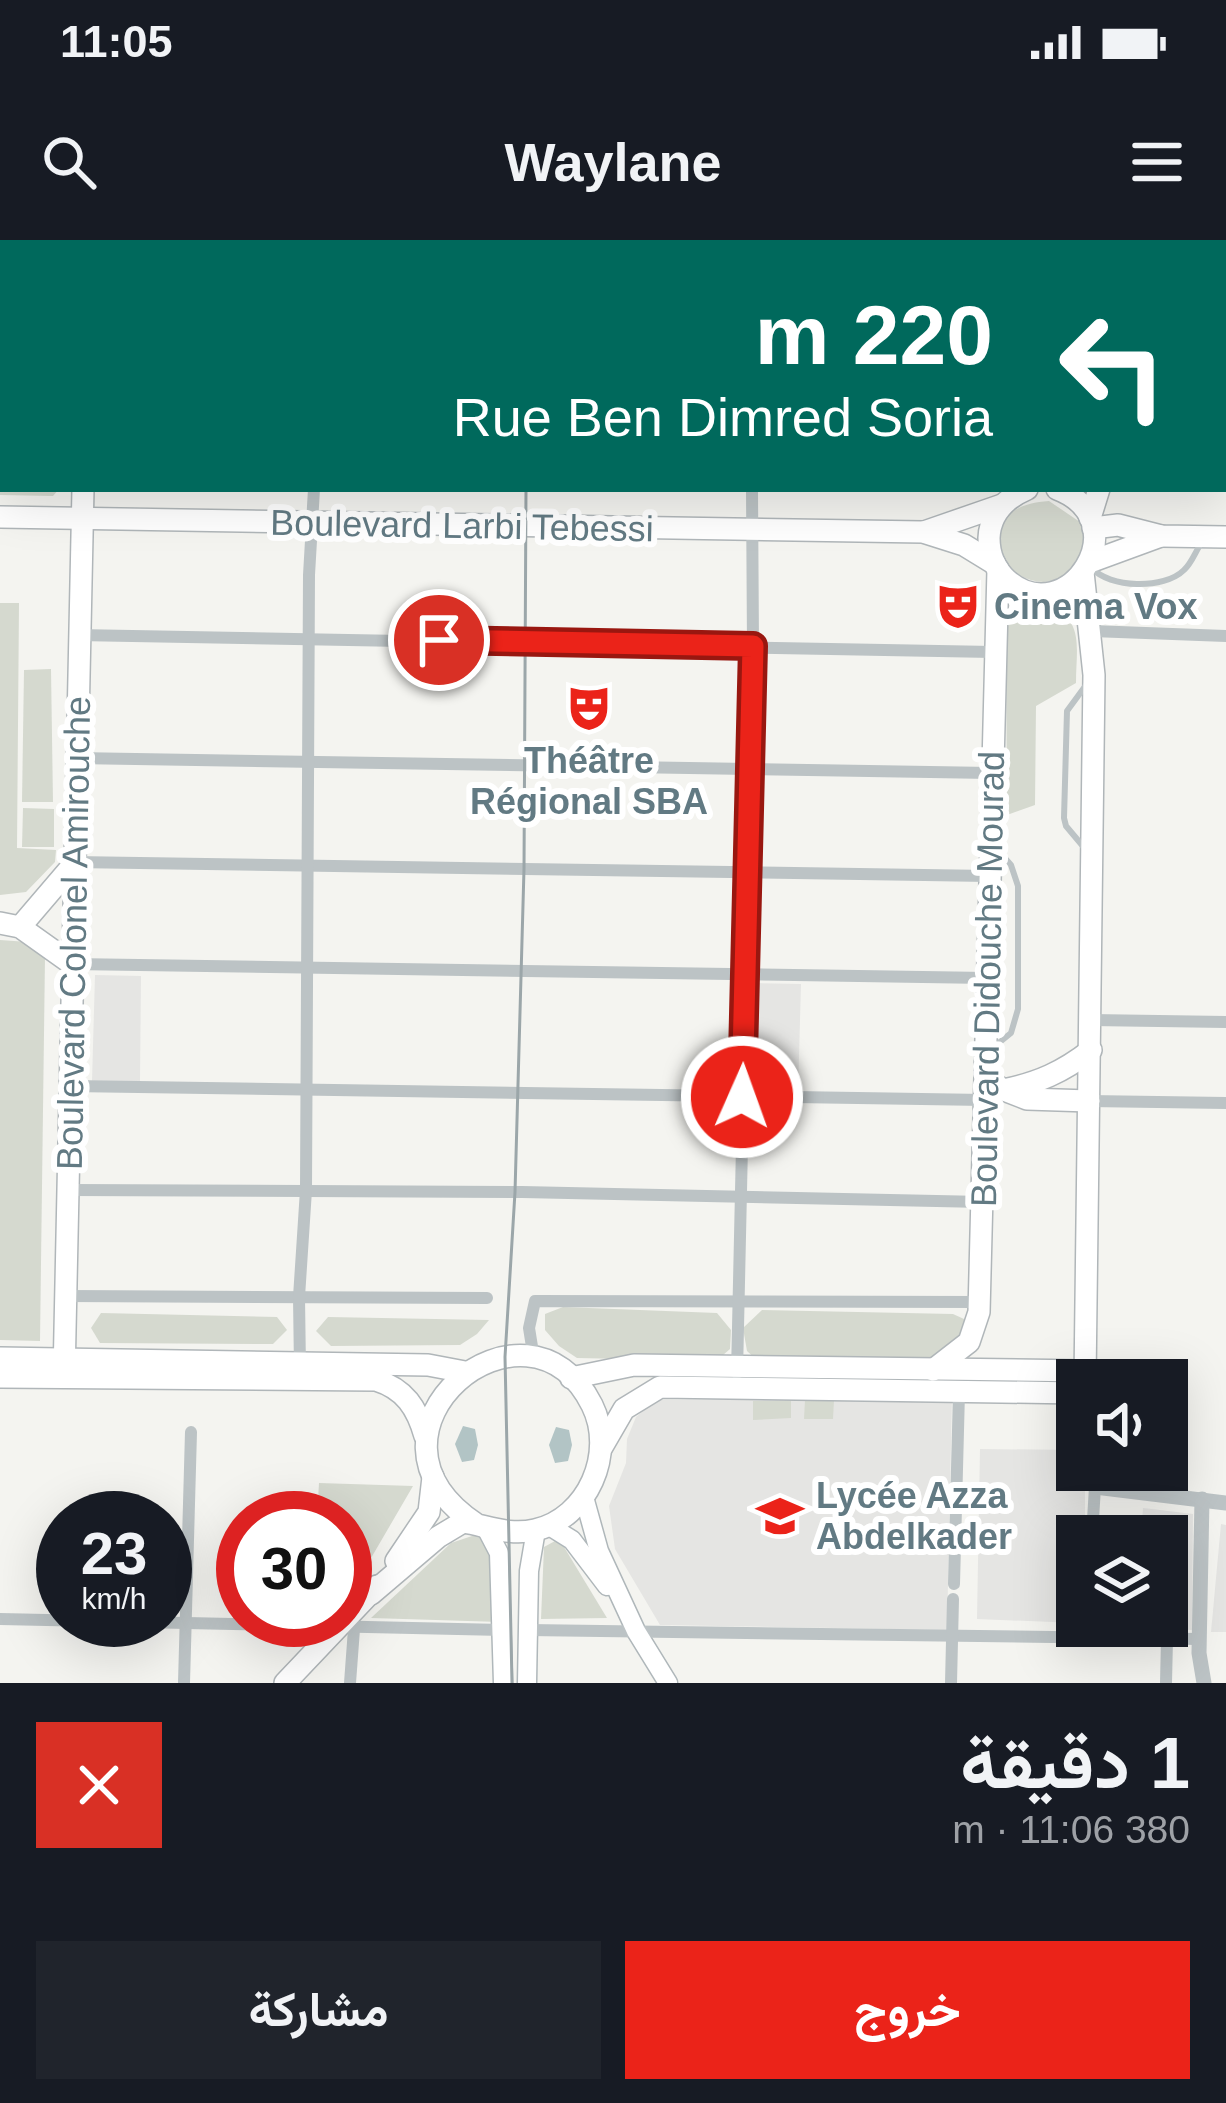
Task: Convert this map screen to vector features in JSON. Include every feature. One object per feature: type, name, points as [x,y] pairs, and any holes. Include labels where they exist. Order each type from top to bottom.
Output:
[{"type":"main road","name":"Boulevard Colonel Amirouche","points":[[65,1368],[83,492]]},
{"type":"main road","points":[[923,532],[1002,505],[1022,492]]},
{"type":"main road","points":[[1063,492],[1076,499],[1092,523]]},
{"type":"main road","points":[[1083,1359],[1093,858],[1094,675],[1087,566],[1098,492]]},
{"type":"main road","name":"Boulevard Didouche Mourad","points":[[959,1381],[980,1307],[990,1080],[988,876],[996,567],[989,533],[1002,505]]},
{"type":"main road","name":"Boulevard Larbi Tebessi","points":[[0,517],[923,532]]},
{"type":"main road","points":[[1092,523],[1161,536],[1215,537]]},
{"type":"main road","points":[[923,532],[964,545],[1012,584],[1042,593],[1062,589],[1087,566],[1161,536]]},
{"type":"main road","points":[[72,964],[10,925],[74,863]]},
{"type":"main road","points":[[990,1080],[1058,1074],[1090,1050]]},
{"type":"main road","points":[[990,1080],[1027,1099],[1090,1102]]},
{"type":"main road","points":[[980,1307],[989,1380]]},
{"type":"main road","points":[[933,1370],[969,1342]]},
{"type":"main road","points":[[427,1440],[438,1402],[464,1372],[505,1357],[534,1359],[571,1378],[595,1409],[602,1448]]},
{"type":"main road","points":[[0,1358],[65,1368]]},
{"type":"main road","points":[[0,1377],[65,1368],[428,1365],[464,1372]]},
{"type":"main road","points":[[571,1378],[634,1366],[737,1376],[1056,1381]]},
{"type":"main road","points":[[300,1369],[389,1384],[418,1411],[427,1440],[433,1501],[424,1523],[372,1593]]},
{"type":"main road","points":[[372,1593],[448,1529],[463,1522],[514,1532],[542,1528],[584,1497],[597,1474],[602,1448],[624,1409],[660,1387],[737,1376],[933,1370],[959,1381]]},
{"type":"main road","points":[[433,1476],[443,1496],[481,1526],[499,1553],[502,1683]]},
{"type":"main road","points":[[584,1497],[599,1551],[632,1622],[668,1683]]},
{"type":"main road","points":[[542,1528],[572,1540],[632,1622]]},
{"type":"main road","points":[[527,1683],[529,1571],[542,1528]]},
{"type":"main road","points":[[285,1683],[326,1647]]},
{"type":"street","points":[[300,1369],[314,492]]},
{"type":"street","points":[[737,1376],[753,646],[752,492]]},
{"type":"street","points":[[1092,631],[1226,636]]},
{"type":"street","points":[[77,635],[993,652]]},
{"type":"street","points":[[75,758],[991,773]]},
{"type":"street","points":[[74,863],[988,876]]},
{"type":"street","points":[[72,964],[987,978]]},
{"type":"street","points":[[1091,1020],[1226,1022]]},
{"type":"street","points":[[71,1086],[742,1097],[990,1080]]},
{"type":"street","points":[[1090,1102],[1226,1103]]},
{"type":"street","points":[[70,1190],[983,1202]]},
{"type":"street","points":[[66,1296],[487,1298]]},
{"type":"street","points":[[534,1359],[529,1328],[535,1300],[980,1307]]},
{"type":"street","points":[[951,1683],[959,1381]]},
{"type":"street","points":[[189,1491],[191,1432]]},
{"type":"street","points":[[1159,1491],[1226,1503]]},
{"type":"street","points":[[1202,1499],[1199,1639],[1204,1683]]},
{"type":"street","points":[[0,1619],[36,1620]]},
{"type":"street","points":[[528,1630],[632,1622],[951,1636],[1056,1633]]},
{"type":"street","points":[[372,1629],[503,1630]]},
{"type":"street","points":[[1188,1639],[1199,1639]]},
{"type":"street","points":[[184,1683],[185,1647]]},
{"type":"street","points":[[347,1647],[350,1683]]},
{"type":"street","points":[[1166,1683],[1167,1647]]},
{"type":"lane","points":[[1087,566],[1110,582],[1169,580],[1215,537]]},
{"type":"lane","points":[[989,841],[1011,865],[1018,886],[1018,1009],[990,1080]]},
{"type":"shaded area","points":[[0,492],[56,492],[53,496]]},
{"type":"shaded area","points":[[1049,501],[1080,522],[1088,548],[1063,576],[1035,581],[1010,570],[1000,531],[1010,513]]},
{"type":"shaded area","points":[[0,603],[19,603],[17,848],[56,850],[55,862],[26,892],[0,895]]},
{"type":"shaded area","points":[[1048,604],[1073,627],[1076,683],[1036,706],[1035,805],[1007,815],[1006,631],[1022,610]]},
{"type":"shaded area","points":[[51,669],[53,802],[22,802],[24,670]]},
{"type":"shaded area","points":[[23,808],[54,809],[54,847],[22,847]]},
{"type":"shaded area","points":[[0,940],[28,942],[45,957],[40,1341],[0,1340]]},
{"type":"shaded area","points":[[95,975],[141,976],[140,1081],[92,1081]]},
{"type":"shaded area","points":[[750,983],[801,984],[798,1094],[746,1093]]},
{"type":"shaded area","points":[[563,1307],[717,1313],[731,1330],[730,1349],[716,1361],[577,1358],[545,1330],[545,1314]]},
{"type":"shaded area","points":[[762,1310],[953,1314],[964,1319],[965,1329],[956,1345],[931,1361],[760,1363],[747,1351],[743,1328]]},
{"type":"shaded area","points":[[101,1313],[277,1317],[287,1330],[273,1344],[100,1343],[91,1328]]},
{"type":"shaded area","points":[[328,1317],[489,1320],[460,1345],[331,1346],[316,1331]]},
{"type":"shaded area","name":"Lycée Azza Abdelkader","points":[[952,1398],[947,1630],[660,1625],[615,1549],[609,1506],[626,1463],[627,1439],[636,1417],[656,1400]]},
{"type":"shaded area","points":[[805,1400],[834,1400],[833,1419],[804,1419]]},
{"type":"shaded area","points":[[753,1401],[791,1401],[791,1418],[753,1420]]},
{"type":"shaded area","points":[[463,1426],[475,1429],[478,1445],[474,1460],[462,1462],[455,1444]]},
{"type":"shaded area","points":[[556,1427],[569,1430],[568,1461],[555,1463],[549,1445]]},
{"type":"shaded area","points":[[980,1449],[1056,1450],[1056,1491],[1085,1491],[1085,1515],[1056,1515],[1056,1622],[977,1619]]},
{"type":"shaded area","points":[[319,1483],[413,1486],[372,1556],[372,1491],[319,1491]]},
{"type":"shaded area","points":[[1143,1508],[1193,1514],[1192,1630],[1188,1630],[1188,1515],[1142,1515]]},
{"type":"shaded area","points":[[1221,1524],[1226,1525],[1226,1632],[1211,1632]]},
{"type":"shaded area","points":[[478,1534],[489,1538],[500,1622],[372,1618],[372,1617],[451,1543]]},
{"type":"shaded area","points":[[555,1541],[564,1547],[607,1618],[541,1619],[544,1547]]},
{"type":"tram line","points":[[512,1683],[505,1357],[524,869],[526,492]]},
{"type":"place","name":"Cinema Vox","points":[[958,606]]},
{"type":"place","name":"Théâtre Régional SBA","points":[[589,708]]},
{"type":"place","name":"Lycée Azza Abdelkader","points":[[780,1516]]},
{"type":"route","points":[[439,640],[753,646],[742,1097]]}]
